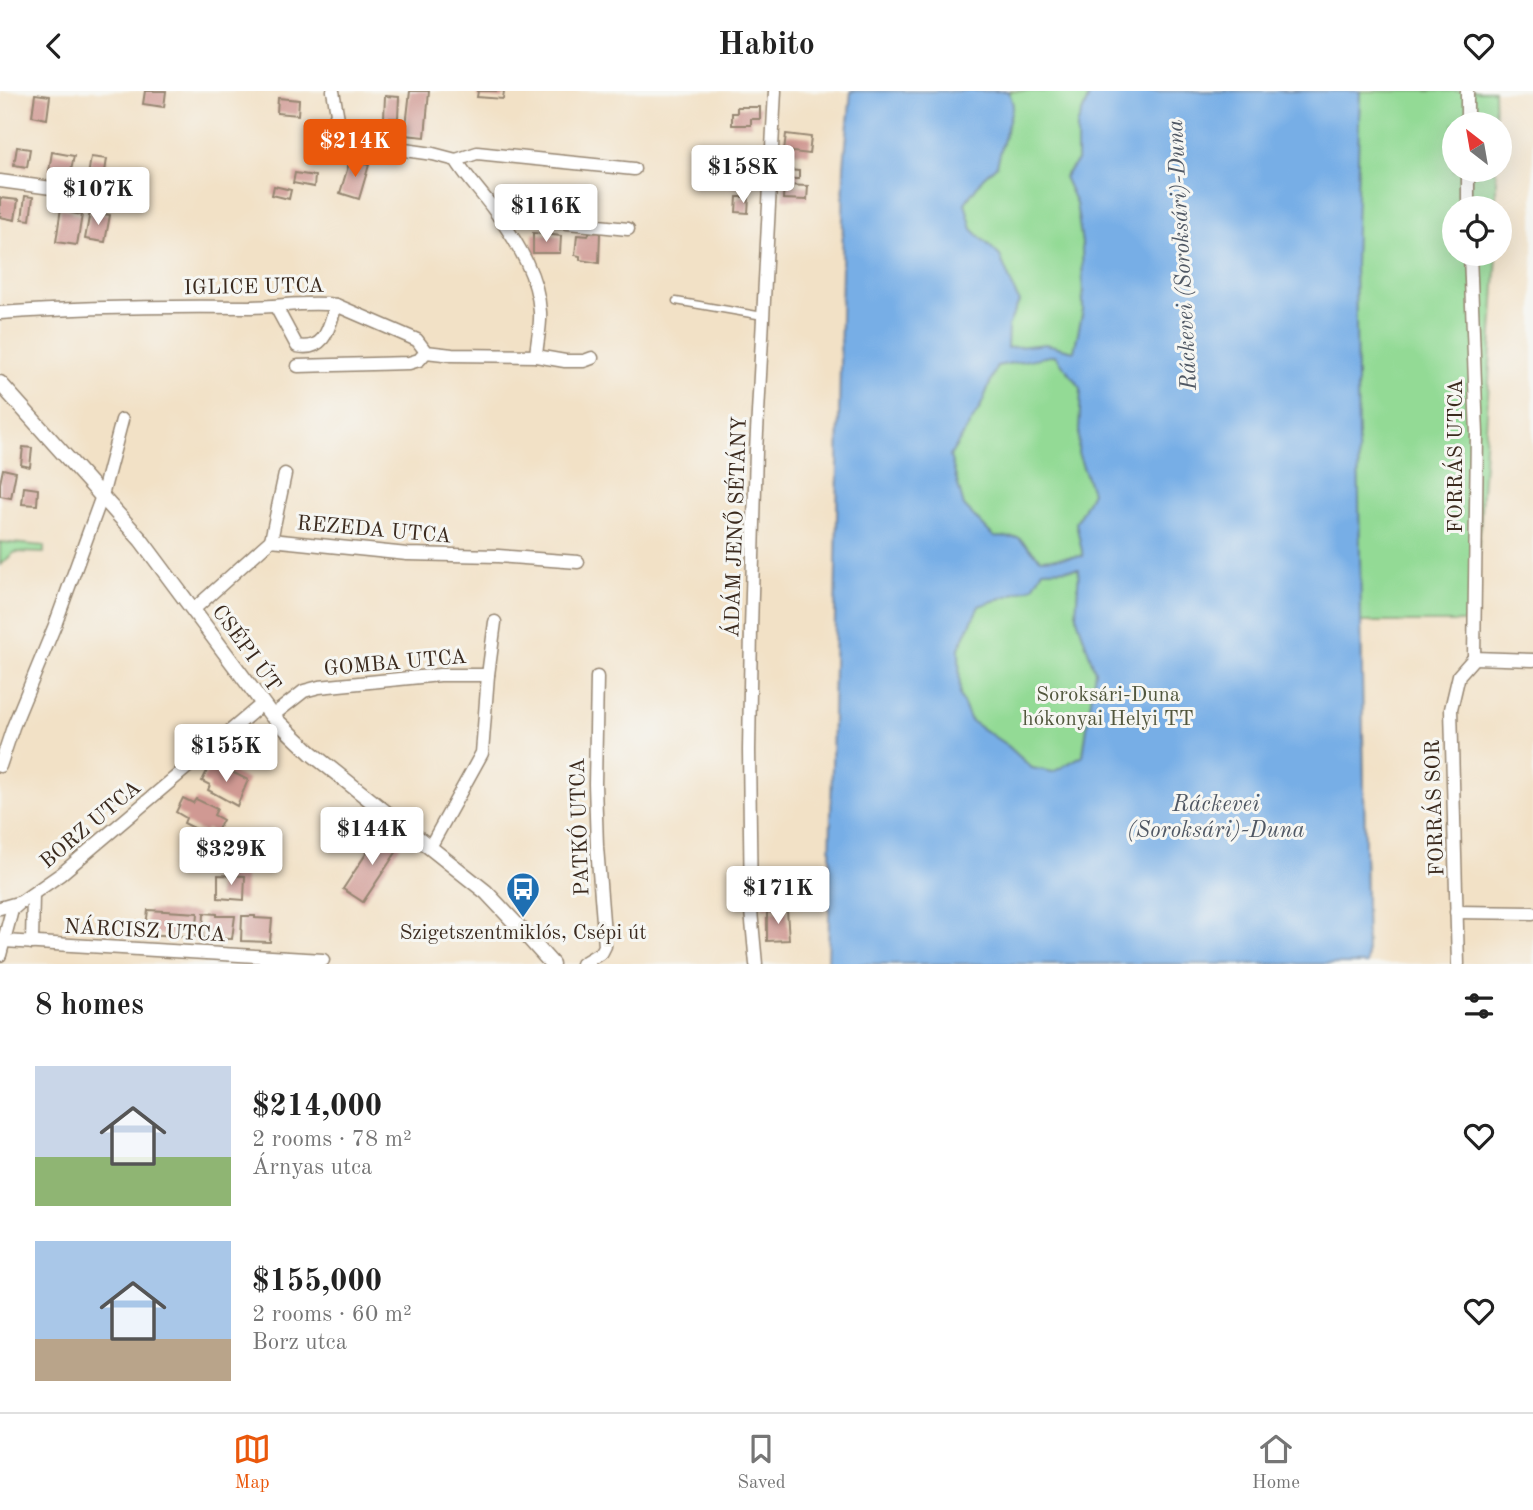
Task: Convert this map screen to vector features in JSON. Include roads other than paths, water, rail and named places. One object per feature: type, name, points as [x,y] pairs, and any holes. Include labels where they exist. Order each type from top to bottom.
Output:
[{"type":"street","points":[[332,91],[339,124],[351,139],[369,145],[456,160],[477,153],[634,169]]},
{"type":"street","name":"ÁDÁM JENŐ SÉTÁNY","points":[[756,964],[751,911],[749,750],[756,451],[775,91]]},
{"type":"street","points":[[1467,91],[1467,112]]},
{"type":"street","points":[[456,160],[499,216],[533,277],[540,314],[536,356]]},
{"type":"street","points":[[0,181],[125,198]]},
{"type":"street","points":[[499,216],[628,229]]},
{"type":"street","name":"FORRÁS UTCA","points":[[1470,266],[1476,434],[1474,658]]},
{"type":"street","name":"IGLICE UTCA","points":[[0,313],[191,306],[276,307],[322,303],[336,305],[416,340],[426,352]]},
{"type":"street","points":[[276,307],[297,346],[302,347],[317,344],[325,338],[336,305]]},
{"type":"street","points":[[298,366],[408,363],[419,360],[426,352],[536,356],[565,361],[592,358]]},
{"type":"street","name":"CSÉPI ÚT","points":[[0,383],[141,540],[272,716],[311,753],[486,892],[551,964]]},
{"type":"street","points":[[0,766],[102,496],[122,420]]},
{"type":"street","points":[[271,540],[285,474]]},
{"type":"street","name":"REZEDA UTCA","points":[[193,610],[271,540],[407,554],[498,556],[578,562]]},
{"type":"street","points":[[430,847],[482,753],[495,622]]},
{"type":"street","points":[[1474,658],[1533,660]]},
{"type":"street","name":"FORRÁS SOR","points":[[1458,964],[1451,709],[1459,675],[1474,658]]},
{"type":"street","name":"GOMBA UTCA","points":[[272,716],[304,691],[319,687],[440,675],[488,674]]},
{"type":"street","name":"PATKÓ UTCA","points":[[582,964],[602,952],[605,946],[595,784],[597,677]]},
{"type":"street","name":"BORZ UTCA","points":[[0,908],[22,902],[61,874],[262,704]]},
{"type":"street","points":[[32,943],[33,894]]},
{"type":"street","points":[[0,955],[12,910],[22,902]]},
{"type":"street","points":[[1457,912],[1533,913]]},
{"type":"street","name":"NÁRCISZ UTCA","points":[[4,941],[284,952],[323,960]]},
{"type":"lane","points":[[308,159],[337,109]]},
{"type":"lane","points":[[676,301],[763,316]]},
{"type":"water","name":"Ráckevei (Soroksári)-Duna","points":[[851,91],[1009,91],[1013,105],[997,165],[983,178],[965,203],[972,229],[1000,256],[1019,302],[1008,326],[1007,348],[1046,344],[1074,351],[1083,310],[1082,244],[1076,203],[1064,177],[1077,161],[1077,125],[1091,91],[1360,91],[1355,264],[1367,964],[828,964],[844,166]],"holes":[[[1055,355],[1081,388],[1078,453],[1092,492],[1076,523],[1083,556],[1041,559],[1019,538],[994,537],[964,506],[950,456],[980,408],[997,366]],[[1079,569],[1076,615],[1095,671],[1083,755],[1053,772],[1032,768],[1008,746],[971,721],[960,696],[959,648],[979,606],[1033,587],[1043,570]]]},
{"type":"place","name":"Szigetszentmiklós, Csépi út","points":[[523,919]]},
{"type":"park label","name":"Soroksári-Duna hókonyai Helyi TT","points":[[1108,706]]}]
